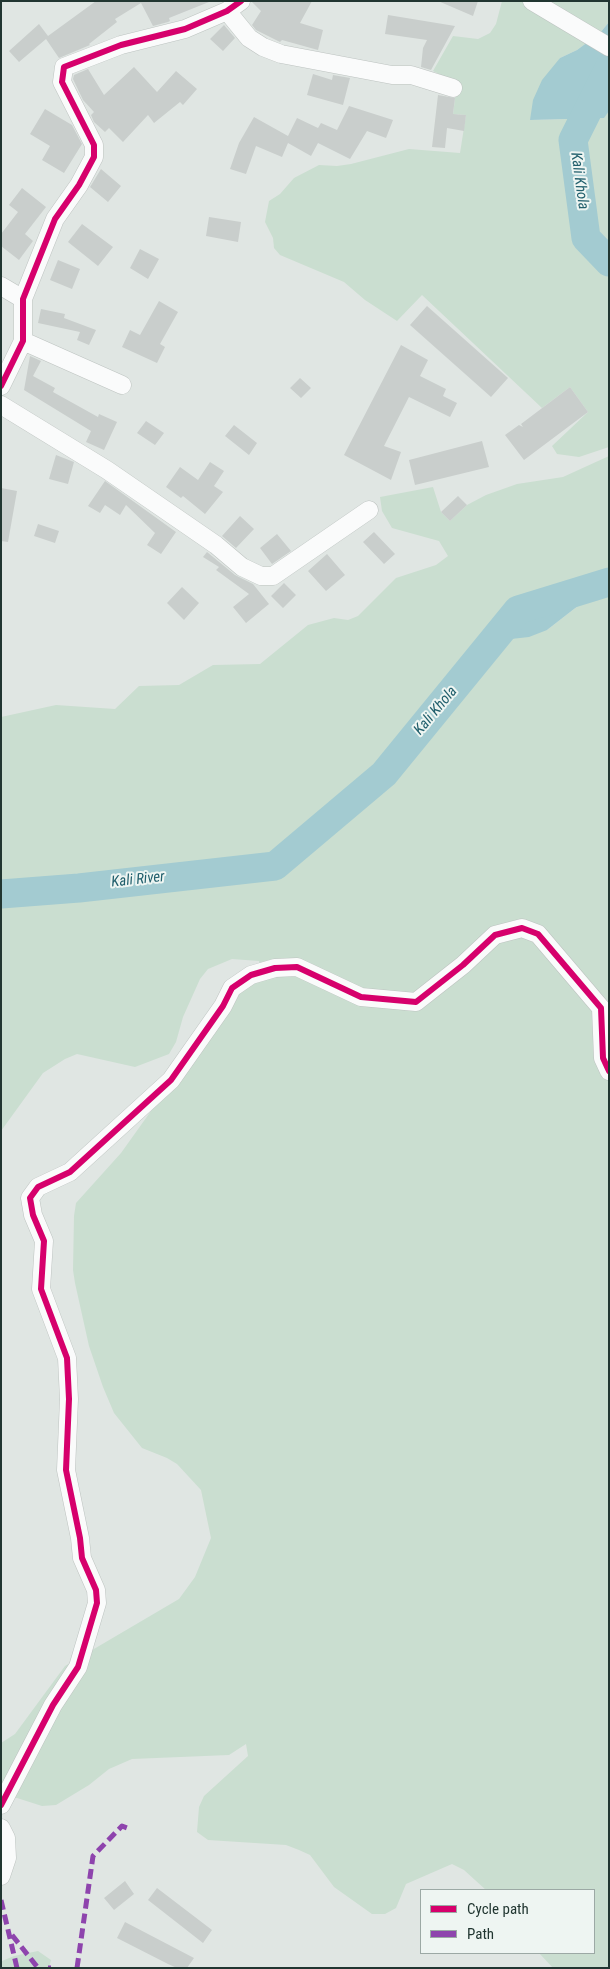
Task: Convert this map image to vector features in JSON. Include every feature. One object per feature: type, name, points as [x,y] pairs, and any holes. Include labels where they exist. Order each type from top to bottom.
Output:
[{"type":"street","points":[[532,1],[609,47]]},
{"type":"street","points":[[1,386],[23,341],[23,299],[55,219],[79,185],[94,156],[94,145],[62,82],[64,68],[121,44],[185,29],[234,6],[249,38],[263,47],[281,54],[392,75],[411,75],[453,88]]},
{"type":"street","points":[[1,286],[23,299]]},
{"type":"street","points":[[23,341],[122,385]]},
{"type":"street","points":[[1,405],[107,470],[216,546],[242,567],[261,576],[273,576],[369,510]]},
{"type":"street","points":[[1,1805],[53,1705],[78,1667],[97,1603],[96,1590],[82,1558],[80,1538],[66,1470],[69,1399],[67,1358],[41,1289],[44,1241],[33,1215],[30,1198],[38,1187],[70,1172],[171,1080],[223,1006],[232,988],[251,975],[274,968],[297,967],[360,996],[416,1002],[464,965],[495,934],[522,928],[538,934],[601,1008],[603,1058],[609,1071]]},
{"type":"street","points":[[1,1828],[6,1838],[7,1858],[1,1876]]},
{"type":"green space","points":[[502,1],[609,1],[609,22],[600,33],[577,50],[560,58],[530,120],[603,118],[609,111],[609,447],[579,457],[557,454],[552,446],[588,412],[570,387],[542,408],[422,295],[397,321],[365,300],[344,282],[280,255],[274,248],[273,238],[265,222],[269,201],[280,194],[294,178],[319,165],[337,166],[351,164],[409,149],[460,153],[466,115],[453,114],[457,83],[433,71],[453,36],[478,39],[490,33],[496,24]]},
{"type":"green space","points":[[609,456],[609,573],[568,584],[510,609],[496,622],[547,630],[583,602],[609,593],[609,1968],[553,1968],[540,1954],[595,1954],[595,1889],[485,1889],[464,1870],[452,1864],[406,1884],[396,1908],[385,1914],[372,1914],[334,1887],[310,1855],[299,1850],[286,1845],[208,1840],[197,1832],[199,1807],[204,1796],[248,1756],[246,1744],[229,1755],[132,1759],[109,1769],[89,1785],[56,1805],[42,1806],[17,1798],[1,1799],[1,1743],[15,1734],[65,1666],[179,1599],[195,1577],[211,1538],[201,1490],[177,1464],[142,1448],[114,1413],[89,1346],[75,1283],[73,1270],[74,1216],[76,1203],[121,1153],[166,1090],[218,1010],[261,975],[259,961],[232,959],[208,969],[200,979],[183,1017],[176,1042],[169,1054],[135,1067],[77,1054],[65,1059],[43,1073],[1,1131],[1,717],[56,705],[115,709],[139,686],[179,685],[213,665],[260,664],[308,625],[334,618],[348,620],[358,616],[396,578],[436,565],[448,556],[439,541],[392,528],[382,511],[380,497],[433,487],[441,512],[450,521],[467,505],[486,495],[517,484],[563,477]]},
{"type":"green space","points":[[38,1951],[51,1960],[49,1968],[1,1968],[2,1961],[14,1956]]},
{"type":"water","points":[[609,22],[609,111],[604,118],[530,120],[533,100],[542,80],[560,58],[577,50],[600,33]]},
{"type":"water","points":[[609,573],[609,593],[583,602],[547,630],[529,637],[511,639],[496,622],[510,609],[568,584]]},
{"type":"building","points":[[96,1],[209,2],[169,18],[170,21],[168,22],[153,26],[141,3],[115,19],[117,22],[90,45],[59,58],[46,39],[19,62],[9,51],[39,24],[48,36]]},
{"type":"building","points":[[251,1],[312,1],[300,23],[323,30],[318,50],[282,40],[280,42],[256,30],[252,25],[261,11]]},
{"type":"building","points":[[438,1],[478,1],[473,16]]},
{"type":"building","points":[[388,15],[455,26],[431,70],[421,67],[423,48],[427,40],[385,34]]},
{"type":"building","points":[[224,25],[235,38],[223,51],[210,39]]},
{"type":"building","points":[[134,67],[157,92],[176,71],[197,89],[183,105],[180,102],[154,123],[148,115],[123,142],[109,128],[105,132],[94,122],[91,115],[94,112],[83,100],[73,79],[74,75],[88,69],[104,95]]},
{"type":"building","points":[[313,74],[332,80],[333,75],[350,78],[343,105],[307,95]]},
{"type":"building","points":[[438,95],[455,98],[453,114],[466,115],[464,131],[447,128],[445,148],[432,147]]},
{"type":"building","points":[[349,106],[393,120],[386,138],[367,131],[350,159],[318,143],[311,156],[288,143],[282,157],[256,146],[246,174],[230,169],[239,143],[254,117],[288,136],[297,118],[318,128],[321,123],[337,130]]},
{"type":"building","points":[[45,109],[72,125],[82,144],[64,173],[42,160],[50,146],[30,134]]},
{"type":"building","points":[[101,169],[121,186],[108,202],[90,187]]},
{"type":"building","points":[[22,188],[46,207],[25,234],[33,241],[19,260],[1,246],[1,234],[18,212],[9,205]]},
{"type":"building","points":[[209,217],[241,222],[238,242],[206,236]]},
{"type":"building","points":[[82,224],[113,247],[98,266],[68,242]]},
{"type":"building","points":[[140,249],[159,259],[148,279],[130,268]]},
{"type":"building","points":[[58,260],[80,269],[72,289],[50,280]]},
{"type":"building","points":[[159,301],[178,312],[160,344],[165,347],[157,363],[122,347],[130,330],[140,335]]},
{"type":"building","points":[[427,306],[508,378],[491,397],[410,325]]},
{"type":"building","points":[[41,309],[65,314],[64,318],[96,330],[89,345],[77,340],[80,332],[38,323]]},
{"type":"building","points":[[401,345],[428,360],[420,376],[446,389],[443,396],[457,403],[450,417],[409,397],[384,446],[401,452],[391,480],[344,455]]},
{"type":"building","points":[[30,356],[41,361],[33,376],[55,388],[53,392],[98,417],[99,414],[117,422],[104,450],[86,442],[91,431],[24,390]]},
{"type":"building","points":[[300,378],[311,388],[301,398],[290,388]]},
{"type":"building","points":[[570,387],[588,412],[524,460],[505,435],[519,425],[523,427],[521,424]]},
{"type":"building","points":[[146,421],[164,433],[155,445],[137,433]]},
{"type":"building","points":[[234,425],[257,443],[249,455],[225,436]]},
{"type":"building","points":[[482,441],[489,467],[415,485],[409,460]]},
{"type":"building","points":[[56,455],[74,462],[68,484],[49,479]]},
{"type":"building","points":[[210,462],[224,471],[214,486],[223,492],[205,514],[183,496],[181,498],[166,487],[180,467],[198,480]]},
{"type":"building","points":[[105,481],[176,532],[161,554],[147,545],[155,533],[126,505],[120,515],[105,505],[100,513],[88,506]]},
{"type":"building","points":[[1,488],[17,491],[8,542],[1,541]]},
{"type":"building","points":[[458,496],[467,505],[450,521],[441,512]]},
{"type":"building","points":[[240,516],[254,529],[236,548],[222,536]]},
{"type":"building","points":[[38,524],[59,531],[55,543],[34,536]]},
{"type":"building","points":[[374,532],[395,554],[384,564],[363,542]]},
{"type":"building","points":[[277,534],[291,551],[272,564],[260,548]]},
{"type":"building","points":[[207,552],[235,575],[253,584],[269,604],[246,623],[233,607],[249,594],[216,570],[219,567],[203,557]]},
{"type":"building","points":[[327,554],[345,575],[326,591],[308,571]]},
{"type":"building","points":[[284,583],[296,595],[283,608],[271,596]]},
{"type":"building","points":[[182,587],[199,603],[184,620],[167,603]]},
{"type":"building","points":[[125,1881],[134,1894],[114,1910],[104,1898]]},
{"type":"building","points":[[157,1888],[212,1930],[203,1943],[148,1900]]},
{"type":"building","points":[[125,1922],[194,1958],[187,1968],[177,1968],[117,1938]]},
{"type":"waterway","name":"Kali Khola","points":[[609,68],[573,140],[586,238],[609,262]]},
{"type":"waterway","name":"Kali Khola","points":[[1,894],[79,888],[275,866],[384,774],[518,610],[609,582]]},
{"type":"marked path","points":[[77,1968],[93,1856],[122,1826],[130,1829]]},
{"type":"marked path","points":[[1,1900],[17,1968]]},
{"type":"marked path","points":[[12,1935],[38,1968]]},
{"type":"cycle path","points":[[1,386],[23,341],[23,299],[55,219],[79,185],[94,157],[94,145],[62,82],[64,67],[121,45],[185,29],[227,11],[241,1]]},
{"type":"cycle path","points":[[1,1805],[53,1705],[78,1667],[97,1603],[96,1590],[82,1558],[80,1538],[66,1470],[69,1399],[67,1358],[41,1289],[44,1241],[33,1215],[30,1198],[38,1187],[70,1172],[171,1080],[223,1006],[232,988],[251,975],[275,968],[297,967],[361,997],[416,1002],[463,965],[495,935],[522,928],[538,934],[601,1008],[603,1058],[609,1071]]},
{"type":"water label","name":"Kali River","points":[[138,880]]}]
